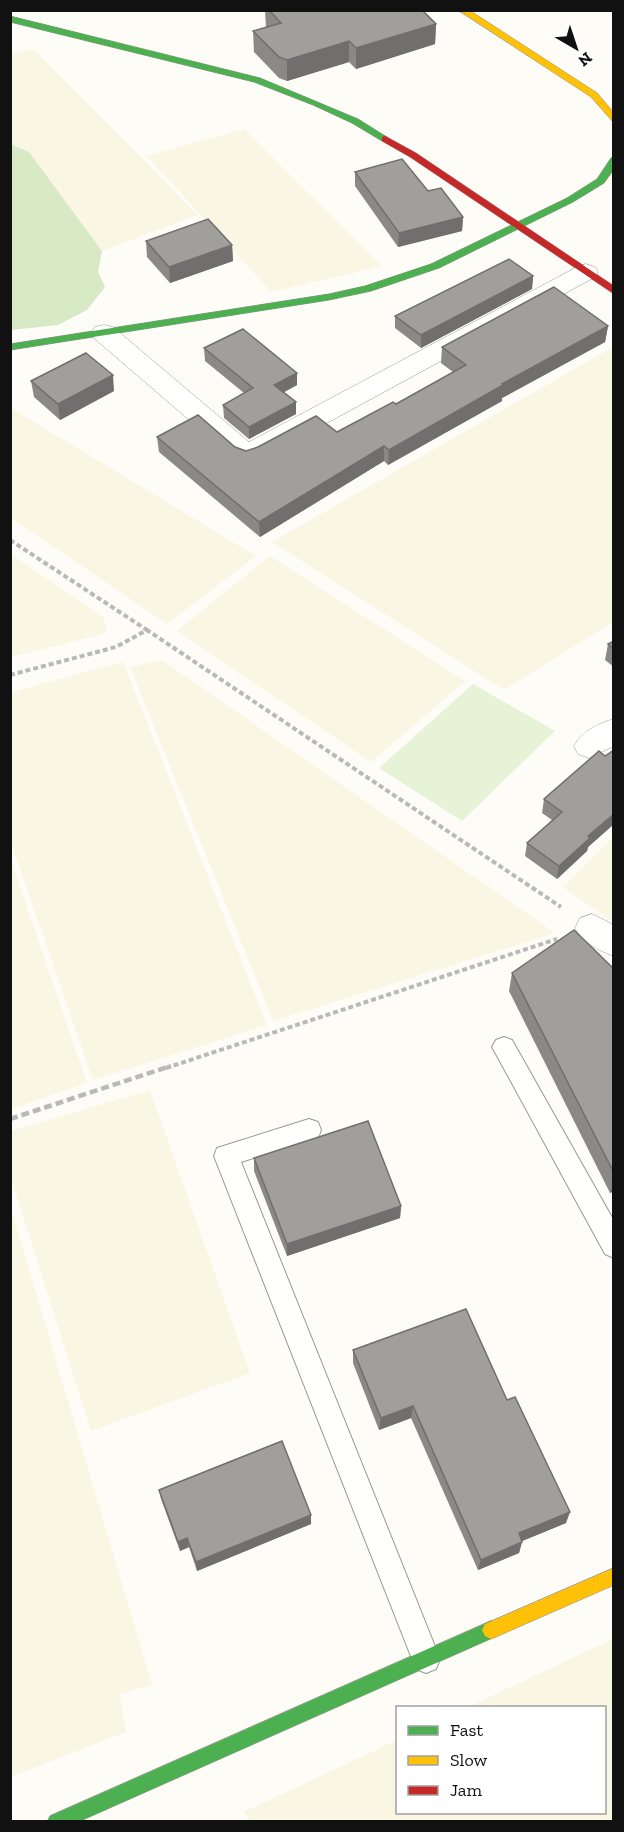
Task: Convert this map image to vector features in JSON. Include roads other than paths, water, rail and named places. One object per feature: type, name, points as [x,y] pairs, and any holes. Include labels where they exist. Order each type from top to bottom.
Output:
[{"type":"street","points":[[462,10],[594,95],[614,120]]},
{"type":"street","points":[[10,19],[246,77],[286,90],[355,121],[413,155],[614,291]]},
{"type":"street","points":[[10,346],[104,333],[367,289],[435,266],[607,185],[614,160]]},
{"type":"street","points":[[104,333],[247,455],[586,272]]},
{"type":"street","points":[[56,1821],[614,1576]]},
{"type":"lane","points":[[504,1047],[614,1246]]},
{"type":"lane","points":[[309,1130],[226,1156],[426,1659]]}]
